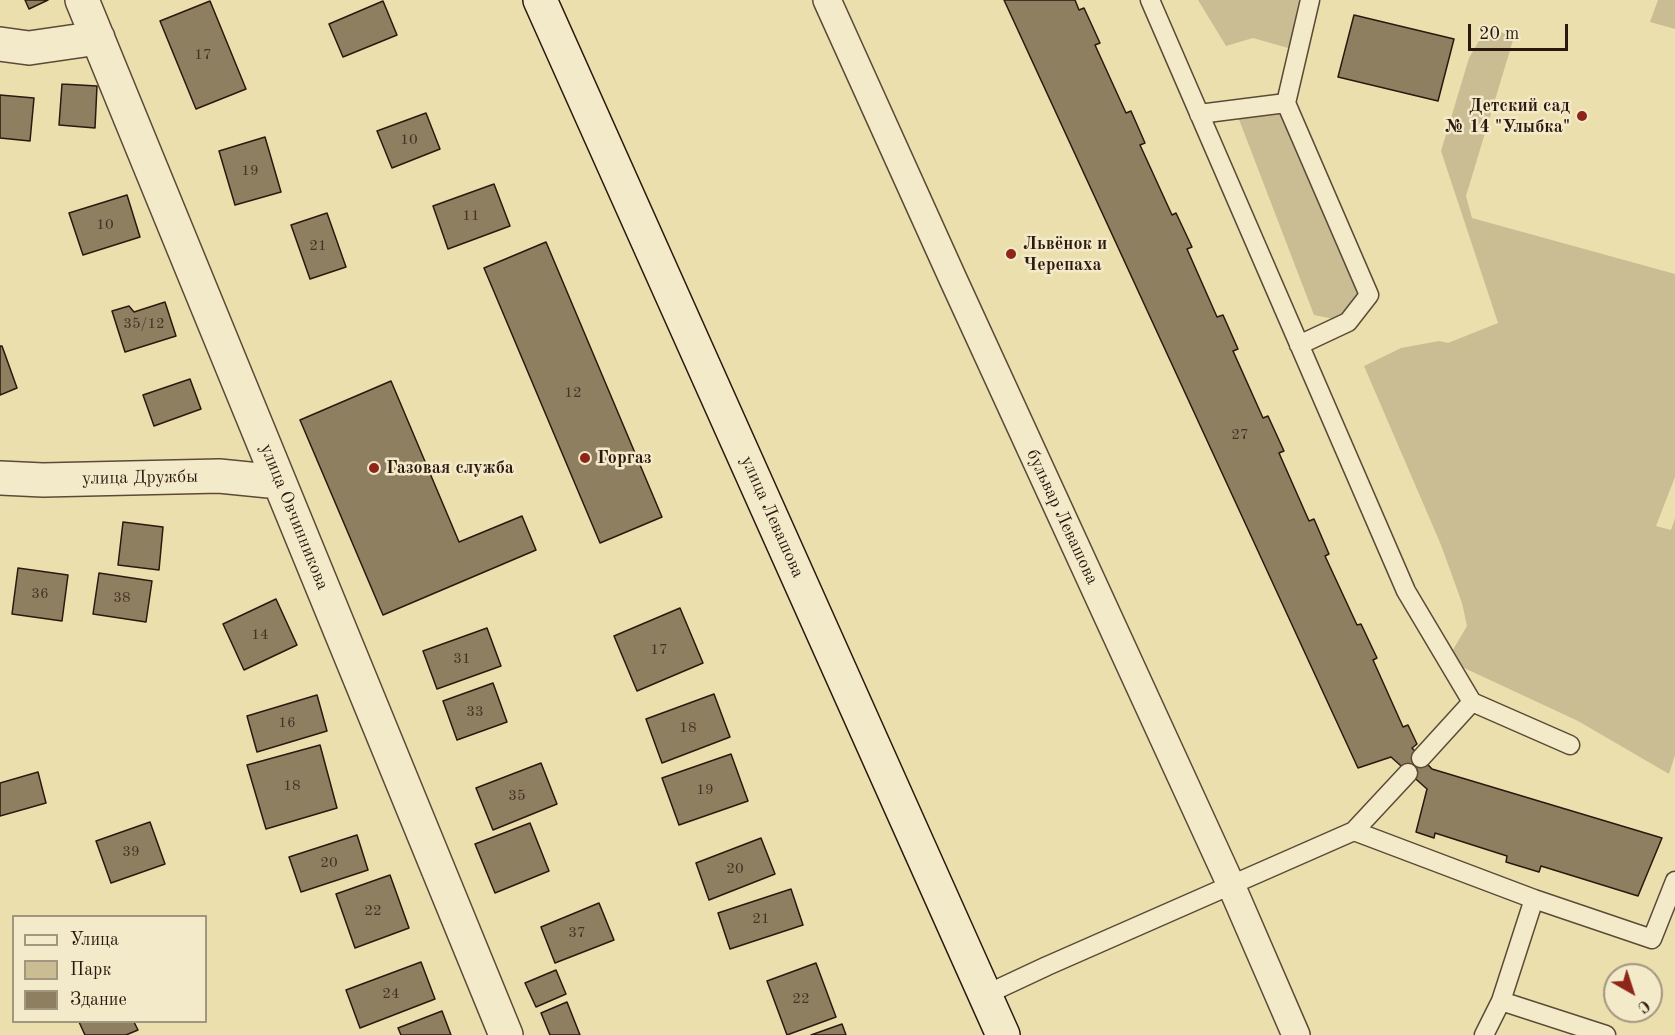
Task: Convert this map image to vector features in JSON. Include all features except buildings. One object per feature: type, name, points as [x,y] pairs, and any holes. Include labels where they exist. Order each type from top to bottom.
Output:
[{"type":"street","name":"улица Овчинникова","points":[[82,0],[506,1035]]},
{"type":"street","name":"улица Левашова","points":[[540,0],[1003,1035]]},
{"type":"street","name":"бульвар Левашова","points":[[827,0],[1231,885],[1296,1035]]},
{"type":"street","points":[[0,44],[29,48],[98,38]]},
{"type":"street","name":"улица Дружбы","points":[[0,478],[43,480],[219,476],[279,482]]},
{"type":"lane","points":[[1150,0],[1406,591],[1472,702],[1570,745]]},
{"type":"lane","points":[[1299,345],[1348,322],[1369,295],[1286,102],[1310,0]]},
{"type":"lane","points":[[1199,114],[1286,102]]},
{"type":"lane","points":[[1421,758],[1472,702]]},
{"type":"lane","points":[[985,994],[1354,831],[1408,773]]},
{"type":"lane","points":[[1354,831],[1534,899],[1652,939],[1675,881]]},
{"type":"lane","points":[[1484,1035],[1501,1001],[1534,899]]},
{"type":"lane","points":[[1501,1001],[1606,1035]]},
{"type":"green space","points":[[1198,0],[1310,0],[1295,61],[1288,48],[1253,38],[1226,46]]},
{"type":"green space","points":[[1658,0],[1675,0],[1675,29],[1650,22]]},
{"type":"green space","points":[[1487,27],[1514,37],[1466,196],[1472,218],[1675,274],[1675,477],[1656,526],[1671,530],[1675,518],[1675,755],[1669,774],[1578,721],[1447,660],[1467,626],[1462,603],[1441,545],[1364,366],[1401,348],[1439,341],[1448,343],[1498,323],[1441,151],[1469,58]]},
{"type":"green space","points":[[1286,103],[1369,295],[1348,322],[1314,315],[1235,109]]},
{"type":"place","name":"Детский сад № 14 \"Улыбка\"","points":[[1582,116]]},
{"type":"place","name":"Львёнок и Черепаха","points":[[1011,254]]},
{"type":"place","name":"Горгаз","points":[[585,458]]},
{"type":"place","name":"Газовая служба","points":[[374,468]]}]
